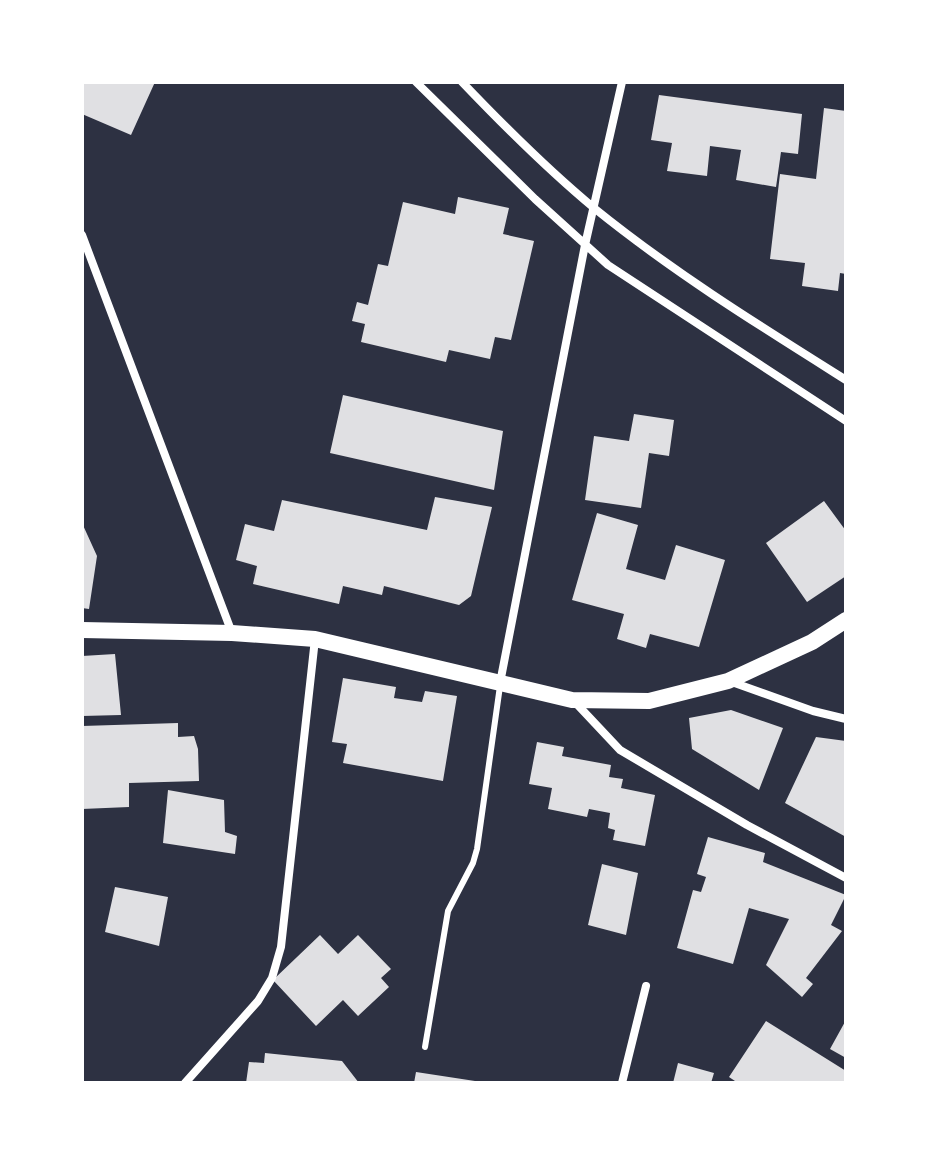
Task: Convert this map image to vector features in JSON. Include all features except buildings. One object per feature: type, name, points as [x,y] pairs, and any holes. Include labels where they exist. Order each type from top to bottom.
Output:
[{"type":"main road","points":[[82,630],[232,633],[315,639],[572,700],[649,701],[728,681],[812,642],[846,620]]},
{"type":"street","points":[[416,82],[585,245],[651,295],[846,421]]},
{"type":"street","points":[[462,82],[512,135],[593,207],[715,297],[846,380]]},
{"type":"street","points":[[500,683],[585,245],[622,82]]},
{"type":"street","points":[[82,235],[232,633]]},
{"type":"street","points":[[185,1083],[258,1001],[272,978],[278,957],[315,639]]},
{"type":"street","points":[[728,681],[813,711],[846,719]]},
{"type":"street","points":[[572,700],[620,750],[747,825],[846,878]]},
{"type":"street","points":[[622,1083],[646,986]]},
{"type":"lane","points":[[425,1047],[446,919],[477,849],[500,683]]}]
